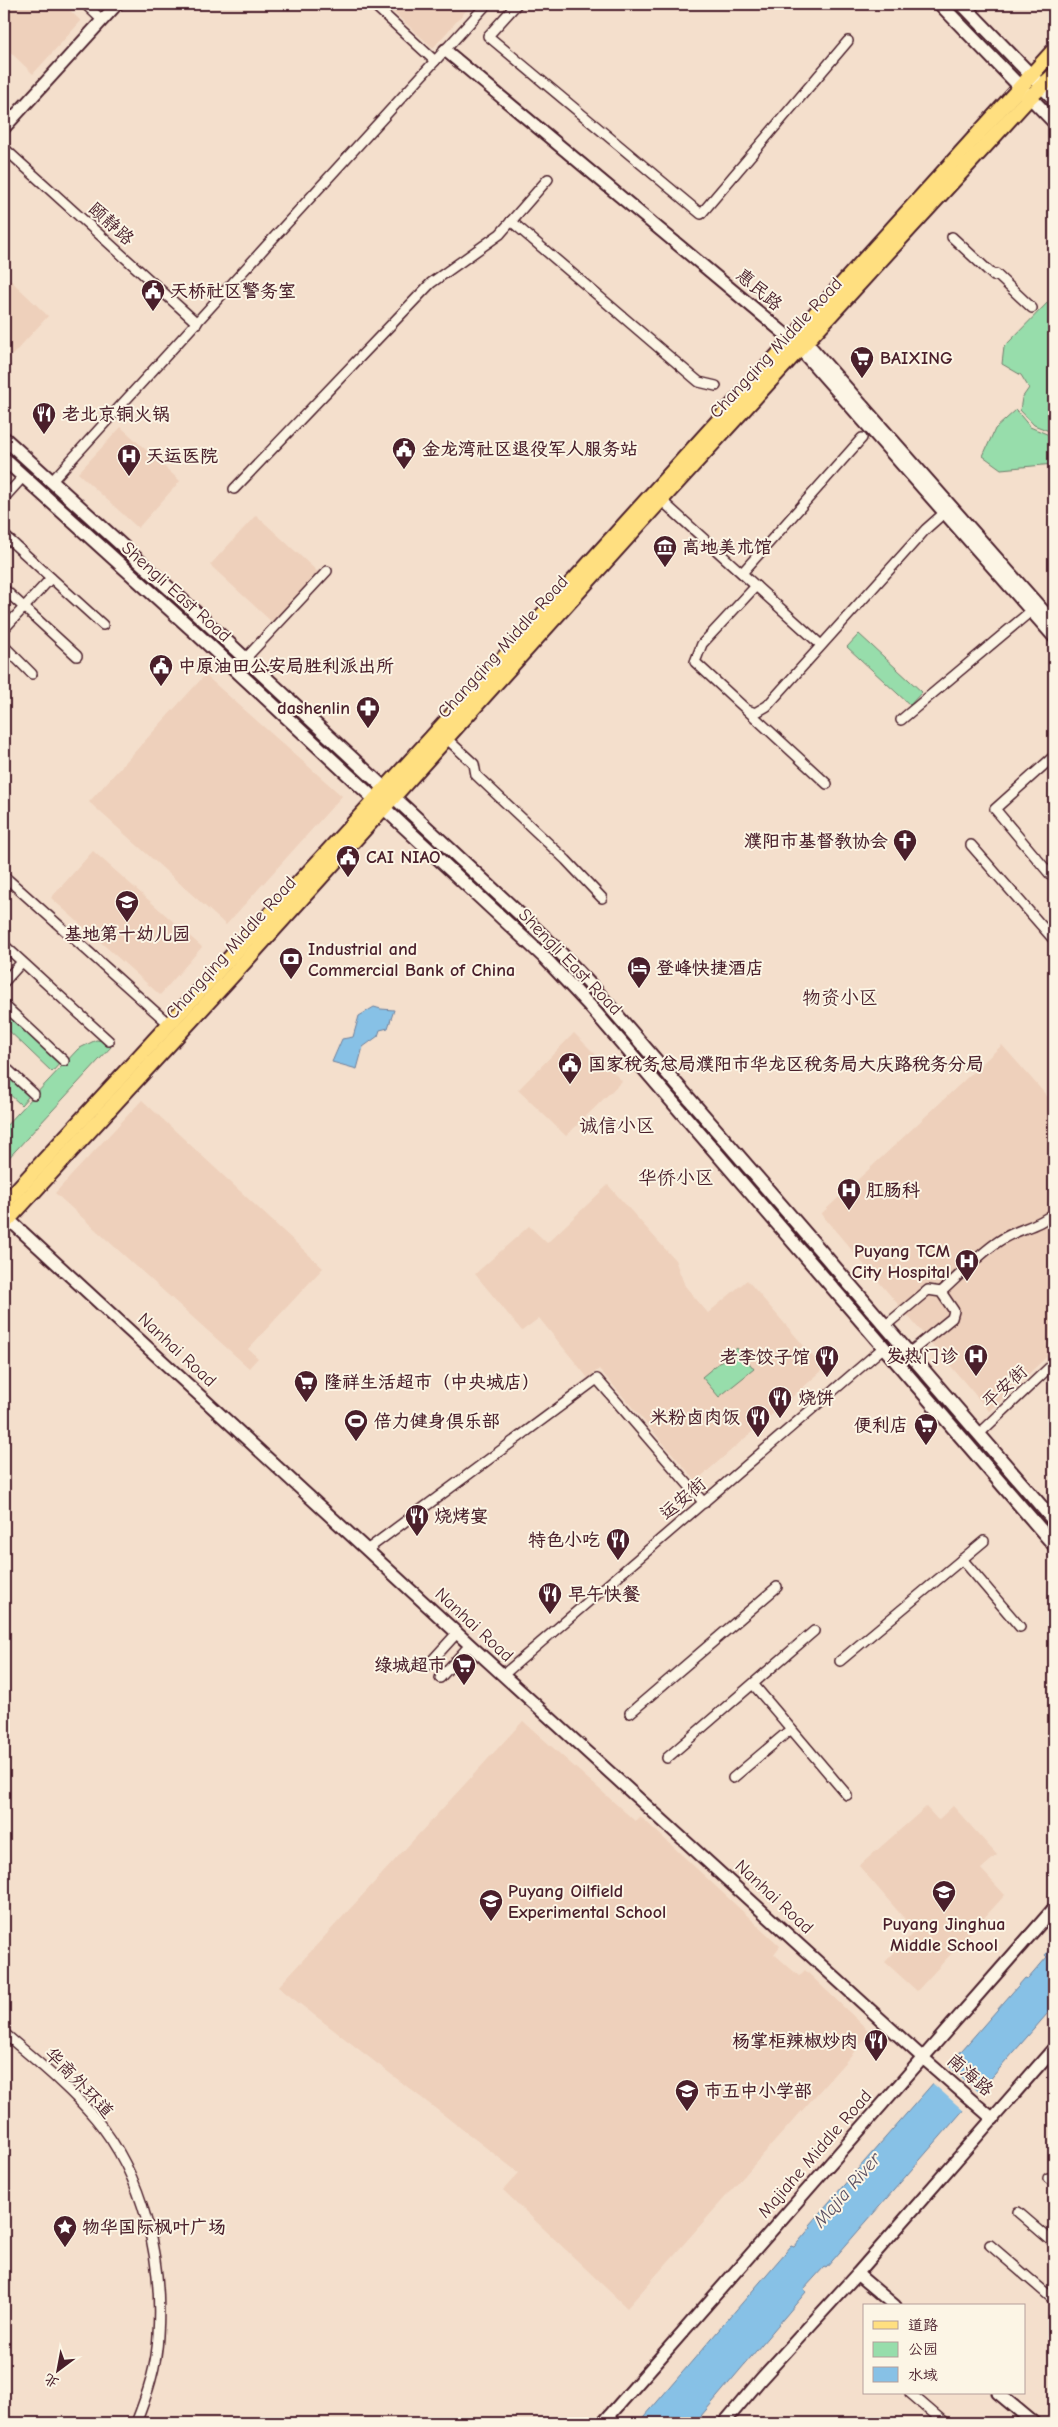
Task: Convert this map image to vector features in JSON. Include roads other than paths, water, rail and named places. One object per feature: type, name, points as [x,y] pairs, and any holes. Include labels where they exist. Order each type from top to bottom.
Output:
[{"type":"main road","points":[[940,4],[1054,122]]},
{"type":"main road","points":[[962,4],[1054,99]]},
{"type":"main road","points":[[1025,92],[1031,75],[1054,50]]},
{"type":"main road","points":[[1025,92],[1042,87],[1054,75]]},
{"type":"main road","name":"Changqing Middle Road","points":[[5,1219],[384,798],[1025,92]]},
{"type":"main road","name":"Changqing Middle Road","points":[[4,1204],[169,1024],[384,798],[446,738],[661,500],[799,341]]},
{"type":"main road","name":"Shengli East Road","points":[[4,438],[245,659],[586,1001],[1054,1545]]},
{"type":"main road","name":"Shengli East Road","points":[[4,459],[196,633],[384,798],[521,914],[597,992],[1054,1521]]},
{"type":"street","points":[[84,4],[102,20]]},
{"type":"street","points":[[4,128],[117,4]]},
{"type":"street","points":[[372,4],[435,61]]},
{"type":"street","points":[[52,482],[487,4]]},
{"type":"street","points":[[517,4],[488,36],[701,214],[848,41]]},
{"type":"street","name":"惠民路","points":[[445,50],[799,341],[1054,623]]},
{"type":"street","name":"颐静路","points":[[4,148],[197,323]]},
{"type":"street","points":[[234,490],[431,283],[500,234],[548,179]]},
{"type":"street","points":[[512,221],[699,382],[716,386]]},
{"type":"street","points":[[952,237],[1032,308]]},
{"type":"street","name":"惠民路","points":[[799,341],[1054,638]]},
{"type":"street","points":[[742,573],[862,438]]},
{"type":"street","points":[[4,498],[23,477]]},
{"type":"street","points":[[661,500],[822,645]]},
{"type":"street","points":[[750,711],[755,712],[767,706],[926,529],[944,512]]},
{"type":"street","points":[[4,535],[103,625]]},
{"type":"street","points":[[245,659],[327,571]]},
{"type":"street","points":[[4,629],[51,578]]},
{"type":"street","points":[[756,586],[702,644],[696,662],[828,784]]},
{"type":"street","points":[[4,589],[77,656]]},
{"type":"street","points":[[901,720],[1031,611]]},
{"type":"street","points":[[4,646],[32,674]]},
{"type":"street","points":[[446,738],[474,764],[476,776],[566,860],[602,898]]},
{"type":"street","points":[[1054,756],[994,809],[1054,878]]},
{"type":"street","points":[[971,845],[1054,940]]},
{"type":"street","points":[[4,876],[169,1024]]},
{"type":"street","points":[[4,945],[109,1041]]},
{"type":"street","points":[[4,982],[22,962]]},
{"type":"street","points":[[4,1005],[64,1061]]},
{"type":"street","points":[[4,1066],[34,1094]]},
{"type":"street","points":[[941,1292],[999,1241],[1023,1228],[1037,1226],[1054,1213]]},
{"type":"street","name":"Nanhai Road","points":[[5,1219],[923,2058]]},
{"type":"street","points":[[885,1326],[928,1290],[941,1292],[951,1303],[954,1311],[952,1318],[909,1353]]},
{"type":"street","name":"运安街","points":[[503,1675],[884,1347]]},
{"type":"street","name":"平安街","points":[[979,1434],[1054,1363]]},
{"type":"street","points":[[368,1549],[597,1379],[704,1503]]},
{"type":"street","points":[[840,1661],[984,1541]]},
{"type":"street","points":[[962,1559],[1020,1627]]},
{"type":"street","points":[[630,1713],[777,1587]]},
{"type":"street","points":[[667,1758],[814,1631]]},
{"type":"street","points":[[428,1666],[457,1633]]},
{"type":"street","points":[[440,1678],[470,1646]]},
{"type":"street","points":[[753,1684],[847,1795]]},
{"type":"street","points":[[733,1778],[791,1729]]},
{"type":"street","name":"Majiahe Middle Road","points":[[603,2423],[1054,1908]]},
{"type":"street","name":"华商外环道","points":[[4,2032],[66,2087],[96,2119],[120,2155],[137,2193],[157,2263],[159,2299],[158,2336],[154,2368],[136,2423]]},
{"type":"street","points":[[724,2423],[1054,2048]]},
{"type":"street","name":"南海路","points":[[923,2058],[993,2119]]},
{"type":"street","points":[[1018,2212],[1054,2243]]},
{"type":"street","points":[[990,2245],[1054,2300]]},
{"type":"street","points":[[857,2274],[892,2304]]},
{"type":"street","points":[[911,2394],[945,2423]]},
{"type":"street","points":[[999,2394],[1034,2423]]},
{"type":"water","points":[[374,1007],[394,1010],[388,1028],[380,1030],[378,1036],[363,1047],[357,1069],[332,1062],[342,1039],[353,1037],[359,1016]]},
{"type":"water","name":"Majia River","points":[[1054,1944],[1054,2006],[826,2268],[824,2267],[804,2289],[806,2292],[695,2423],[639,2423],[791,2246],[794,2247],[811,2227],[809,2225],[1025,1978],[1028,1979],[1047,1957],[1045,1955]]},
{"type":"place","name":"天桥社区警务室","points":[[153,312]]},
{"type":"place","name":"BAIXING","points":[[862,379]]},
{"type":"place","name":"老北京铜火锅","points":[[44,435]]},
{"type":"place","name":"金龙湾社区退役军人服务站","points":[[404,470]]},
{"type":"place","name":"天运医院","points":[[129,477]]},
{"type":"place","name":"高地美术馆","points":[[665,568]]},
{"type":"place","name":"中原油田公安局胜利派出所","points":[[161,687]]},
{"type":"place","name":"dashenlin","points":[[368,729]]},
{"type":"place","name":"濮阳市基督教协会","points":[[905,862]]},
{"type":"place","name":"CAI NIAO","points":[[348,878]]},
{"type":"place","name":"基地第十幼儿园","points":[[127,923]]},
{"type":"place","name":"Industrial and Commercial Bank of China","points":[[291,980]]},
{"type":"place","name":"登峰快捷酒店","points":[[639,989]]},
{"type":"place","name":"国家税务总局濮阳市华龙区税务局大庆路税务分局","points":[[570,1085]]},
{"type":"place","name":"肛肠科","points":[[849,1211]]},
{"type":"place","name":"Puyang TCM City Hospital","points":[[967,1282]]},
{"type":"place","name":"发热门诊","points":[[976,1377]]},
{"type":"place","name":"老李饺子馆","points":[[827,1378]]},
{"type":"place","name":"隆祥生活超市（中央城店）","points":[[306,1403]]},
{"type":"place","name":"烧饼","points":[[780,1419]]},
{"type":"place","name":"米粉卤肉饭","points":[[758,1438]]},
{"type":"place","name":"倍力健身俱乐部","points":[[356,1442]]},
{"type":"place","name":"便利店","points":[[926,1446]]},
{"type":"place","name":"烧烤宴","points":[[417,1537]]},
{"type":"place","name":"特色小吃","points":[[618,1561]]},
{"type":"place","name":"早午快餐","points":[[550,1615]]},
{"type":"place","name":"绿城超市","points":[[464,1686]]},
{"type":"place","name":"Puyang Jinghua Middle School","points":[[944,1913]]},
{"type":"place","name":"Puyang Oilfield Experimental School","points":[[491,1922]]},
{"type":"place","name":"杨掌柜辣椒炒肉","points":[[876,2062]]},
{"type":"place","name":"市五中小学部","points":[[687,2112]]},
{"type":"place","name":"物华国际枫叶广场","points":[[65,2248]]},
{"type":"district","name":"物资小区","points":[[840,998]]},
{"type":"district","name":"诚信小区","points":[[617,1126]]},
{"type":"district","name":"华侨小区","points":[[676,1178]]}]
